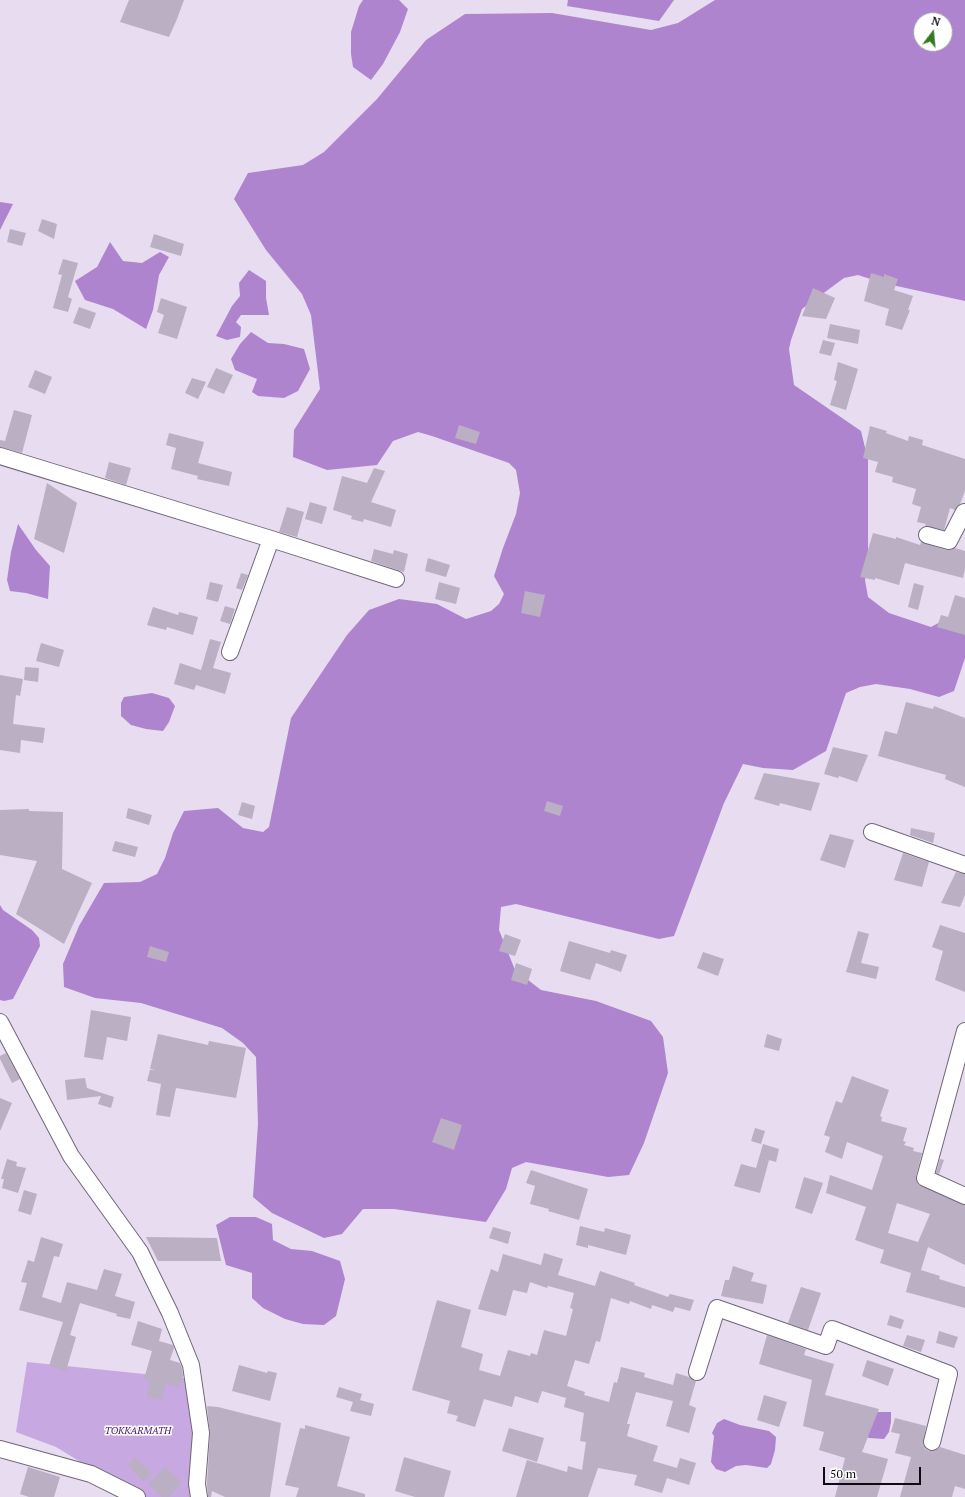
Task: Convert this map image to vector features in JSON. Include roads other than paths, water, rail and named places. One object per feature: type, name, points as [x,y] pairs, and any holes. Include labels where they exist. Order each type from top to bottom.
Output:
[{"type":"street","points":[[0,456],[396,579]]},
{"type":"street","points":[[927,535],[949,540],[965,510]]},
{"type":"street","points":[[230,652],[271,539]]},
{"type":"street","points":[[872,832],[965,865]]},
{"type":"street","points":[[0,1022],[71,1156],[140,1252],[170,1312],[191,1365],[201,1433],[196,1484],[199,1497]]},
{"type":"street","points":[[965,1032],[925,1178],[965,1196]]},
{"type":"street","points":[[698,1372],[717,1308],[826,1346],[832,1329],[949,1374],[932,1442]]},
{"type":"street","points":[[0,1449],[91,1474],[137,1497]]},
{"type":"park label","name":"TOKKARMATH","points":[[138,1431]]}]
